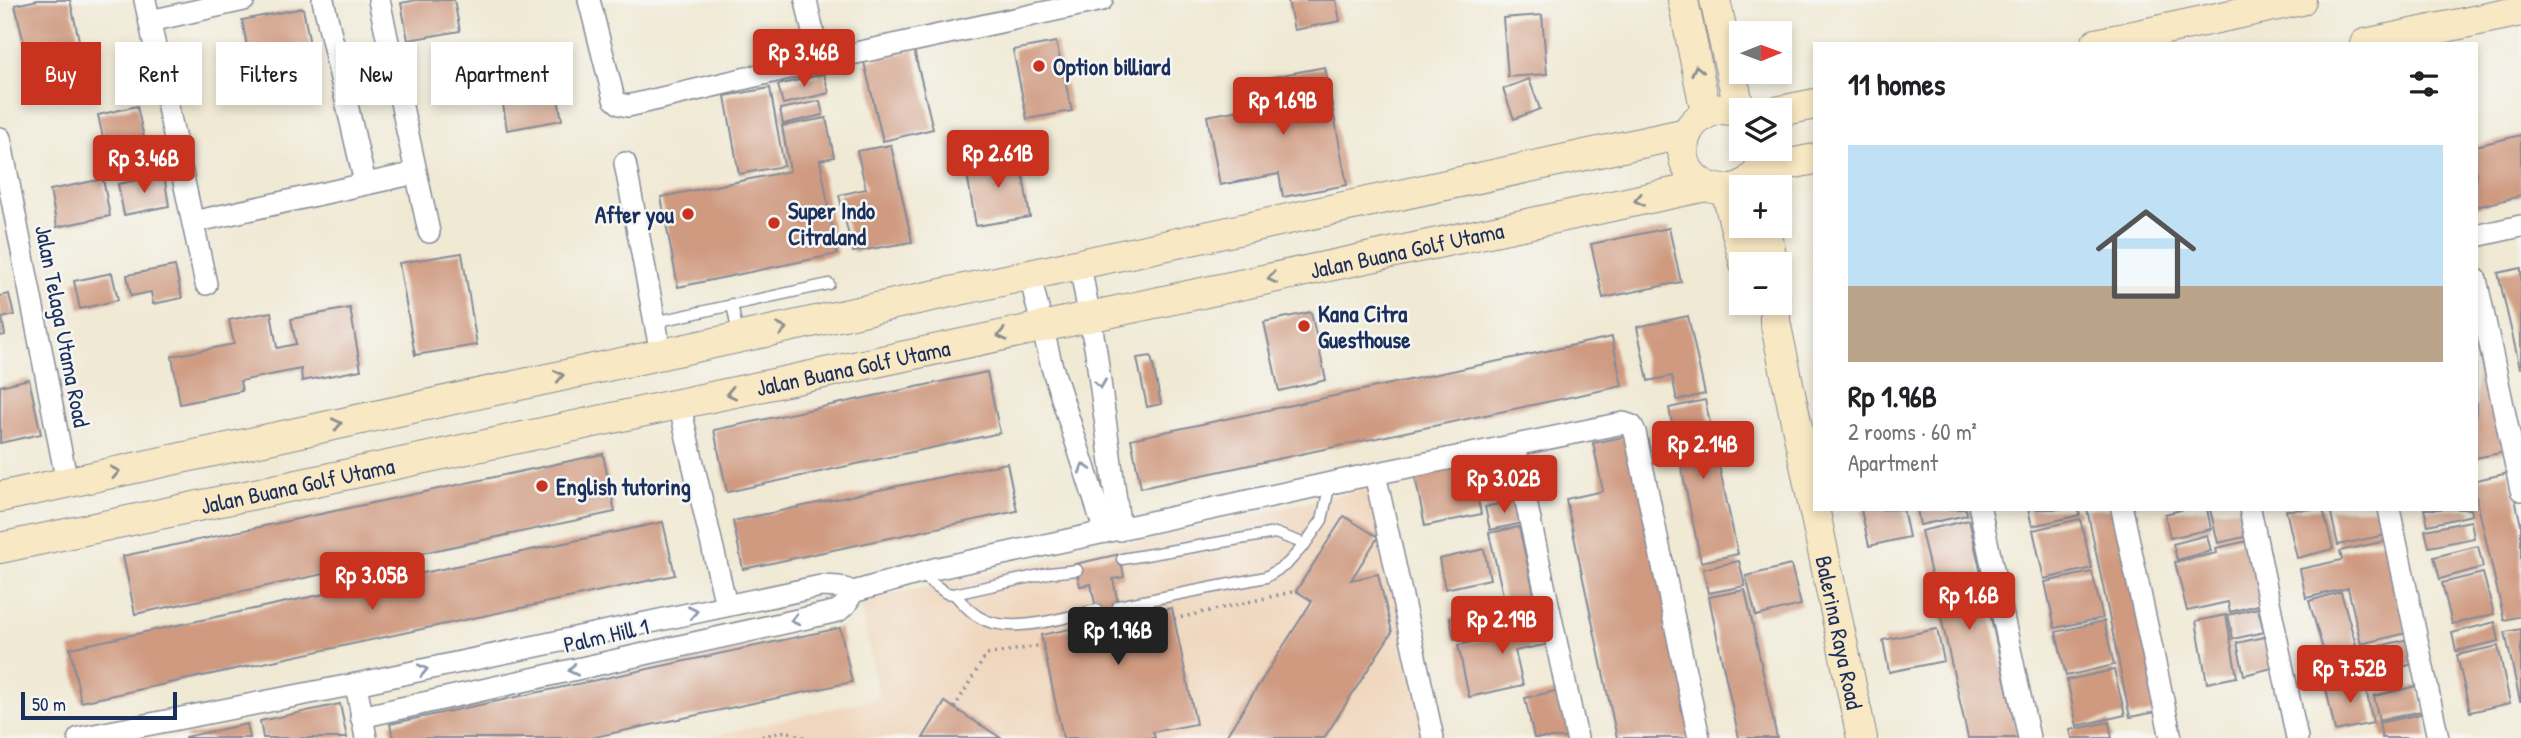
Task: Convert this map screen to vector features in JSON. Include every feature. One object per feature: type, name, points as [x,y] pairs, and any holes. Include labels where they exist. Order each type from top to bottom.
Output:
[{"type":"main road","points":[[1683,0],[1696,123],[1683,146],[1688,169],[1729,175]]},
{"type":"main road","points":[[1715,0],[1737,98]]},
{"type":"main road","points":[[2105,42],[2301,0]]},
{"type":"main road","points":[[2374,42],[2521,11]]},
{"type":"main road","points":[[1792,109],[1813,104]]},
{"type":"main road","points":[[0,497],[1080,265],[1696,123],[1729,109]]},
{"type":"main road","name":"Jalan Buana Golf Utama","points":[[1751,175],[1813,160]]},
{"type":"main road","name":"Jalan Buana Golf Utama","points":[[0,548],[1729,180]]},
{"type":"main road","name":"Balerina Raya Road","points":[[1772,315],[1813,507]]},
{"type":"main road","name":"Balerina Raya Road","points":[[1814,511],[1862,738]]},
{"type":"street","points":[[145,0],[206,284]]},
{"type":"street","points":[[150,21],[244,0]]},
{"type":"street","points":[[323,0],[365,184]]},
{"type":"street","points":[[379,0],[429,232]]},
{"type":"street","points":[[589,0],[614,99],[628,106],[1050,5],[1102,0]]},
{"type":"street","points":[[806,0],[820,61]]},
{"type":"street","name":"Jalan Telaga Utama Road","points":[[0,138],[67,482]]},
{"type":"street","points":[[625,163],[661,354]]},
{"type":"street","points":[[193,222],[416,173]]},
{"type":"street","points":[[2478,236],[2521,226]]},
{"type":"street","points":[[1080,265],[1090,317],[1112,531]]},
{"type":"street","points":[[1030,276],[1041,327],[1112,531]]},
{"type":"street","points":[[2478,288],[2521,490]]},
{"type":"street","points":[[680,404],[726,605]]},
{"type":"street","name":"Palm Hill 1","points":[[79,738],[356,684],[821,586],[839,587],[853,592],[927,571],[1330,483],[1623,423],[1632,426],[1635,432],[1699,738]]},
{"type":"street","points":[[1514,446],[1577,738]]},
{"type":"street","points":[[1376,474],[1433,738]]},
{"type":"street","points":[[1980,511],[2029,738]]},
{"type":"street","points":[[2122,511],[2171,738]]},
{"type":"street","points":[[2250,511],[2297,738]]},
{"type":"street","points":[[2389,511],[2438,738]]},
{"type":"street","name":"Palm Hill 1","points":[[361,717],[838,611],[853,592]]},
{"type":"street","points":[[356,684],[366,738]]},
{"type":"lane","points":[[655,322],[829,284]]},
{"type":"lane","points":[[732,304],[738,338]]},
{"type":"lane","points":[[1118,606],[1266,577],[1287,565],[1322,520],[1330,483]]},
{"type":"lane","points":[[1122,559],[1275,533],[1305,544]]},
{"type":"lane","points":[[927,571],[946,593],[954,594],[1077,569]]},
{"type":"lane","points":[[954,594],[979,618],[1002,626],[1039,623],[1097,610]]},
{"type":"path","points":[[1174,619],[1296,591]]},
{"type":"path","points":[[954,708],[986,655],[1043,645]]},
{"type":"path","points":[[755,738],[786,731],[806,738]]},
{"type":"shaded area","points":[[1384,485],[1441,738],[704,738],[879,698],[859,602]]},
{"type":"building","points":[[38,0],[70,0],[79,40],[24,42],[15,5]]},
{"type":"building","points":[[454,0],[460,31],[408,40],[401,3]]},
{"type":"building","points":[[1288,0],[1336,0],[1340,21],[1294,30]]},
{"type":"building","points":[[303,8],[309,42],[246,42],[242,20]]},
{"type":"building","points":[[1542,15],[1547,74],[1508,77],[1503,18]]},
{"type":"building","points":[[1056,42],[1072,111],[1027,119],[1013,50]]},
{"type":"building","points":[[914,50],[933,129],[883,141],[864,62]]},
{"type":"building","points":[[1325,67],[1347,185],[1283,197],[1279,174],[1220,185],[1207,116],[1266,105],[1261,79]]},
{"type":"building","points":[[824,74],[829,93],[783,104],[778,85]]},
{"type":"building","points":[[1529,79],[1540,109],[1514,119],[1503,89]]},
{"type":"building","points":[[770,88],[784,166],[739,174],[725,96]]},
{"type":"building","points":[[820,101],[823,115],[783,124],[780,109]]},
{"type":"building","points":[[503,105],[559,105],[562,120],[507,130]]},
{"type":"building","points":[[137,106],[144,138],[105,147],[98,115]]},
{"type":"building","points":[[826,118],[834,157],[820,160],[837,254],[678,287],[661,197],[790,171],[782,126]]},
{"type":"building","points":[[2521,135],[2521,196],[2478,207],[2478,146]]},
{"type":"building","points":[[891,145],[912,242],[853,252],[839,195],[866,189],[857,151]]},
{"type":"building","points":[[1019,153],[1030,217],[976,226],[965,162]]},
{"type":"building","points":[[164,175],[169,206],[124,215],[118,184]]},
{"type":"building","points":[[103,179],[110,216],[57,227],[50,190]]},
{"type":"building","points":[[1669,228],[1681,282],[1603,298],[1591,244]]},
{"type":"building","points":[[462,253],[477,345],[415,355],[399,263]]},
{"type":"building","points":[[175,266],[182,298],[153,304],[151,292],[131,296],[127,275]]},
{"type":"building","points":[[2521,268],[2521,368],[2520,368],[2498,273]]},
{"type":"building","points":[[112,273],[118,300],[80,309],[74,281]]},
{"type":"building","points":[[9,294],[14,315],[2,318],[5,335],[0,336],[0,296]]},
{"type":"building","points":[[350,308],[361,370],[302,381],[301,369],[240,381],[242,391],[180,404],[172,356],[234,344],[229,320],[271,312],[277,348],[296,344],[291,319]]},
{"type":"building","points":[[1311,312],[1326,380],[1279,391],[1264,322]]},
{"type":"building","points":[[1688,316],[1705,394],[1677,400],[1672,376],[1648,381],[1637,327]]},
{"type":"building","points":[[2478,336],[2505,452],[2478,458]]},
{"type":"building","points":[[1612,337],[1622,386],[1141,488],[1131,439]]},
{"type":"building","points":[[1151,356],[1161,404],[1147,407],[1137,358]]},
{"type":"building","points":[[987,372],[1000,433],[727,492],[714,430]]},
{"type":"building","points":[[29,379],[41,434],[0,443],[0,386]]},
{"type":"building","points":[[1705,400],[1738,554],[1701,562],[1669,408]]},
{"type":"building","points":[[1633,435],[1697,738],[1617,738],[1566,499],[1603,491],[1593,443]]},
{"type":"building","points":[[603,454],[615,512],[135,614],[123,556]]},
{"type":"building","points":[[1513,457],[1519,494],[1483,501],[1477,463]]},
{"type":"building","points":[[1007,463],[1017,511],[743,569],[733,521]]},
{"type":"building","points":[[1470,464],[1481,514],[1425,526],[1415,476]]},
{"type":"building","points":[[2509,473],[2521,525],[2521,616],[2504,620],[2478,505],[2478,480]]},
{"type":"building","points":[[1518,500],[1523,523],[1490,530],[1485,507]]},
{"type":"building","points":[[1861,511],[1903,511],[1909,537],[1869,546]]},
{"type":"building","points":[[1917,511],[1966,511],[1967,515],[1920,525]]},
{"type":"building","points":[[2028,511],[2079,511],[2080,515],[2032,526]]},
{"type":"building","points":[[2087,511],[2120,511],[2161,711],[2130,717]]},
{"type":"building","points":[[2177,511],[2207,511],[2211,529],[2170,538],[2165,514]]},
{"type":"building","points":[[2210,511],[2247,511],[2253,535],[2218,543]]},
{"type":"building","points":[[2286,511],[2324,511],[2333,549],[2297,558]]},
{"type":"building","points":[[2330,511],[2379,511],[2385,535],[2338,545]]},
{"type":"building","points":[[2424,511],[2471,511],[2472,515],[2428,525]]},
{"type":"building","points":[[1344,516],[1378,537],[1351,580],[1378,574],[1392,632],[1324,738],[1225,738],[1312,601],[1296,591]]},
{"type":"building","points":[[2080,519],[2092,568],[2044,579],[2033,530]]},
{"type":"building","points":[[1969,520],[2018,738],[1968,738],[1921,531]]},
{"type":"building","points":[[2471,521],[2474,538],[2429,547],[2425,530]]},
{"type":"building","points":[[663,522],[675,575],[81,702],[70,648]]},
{"type":"building","points":[[1519,527],[1538,610],[1508,617],[1489,533]]},
{"type":"building","points":[[2207,535],[2211,551],[2177,560],[2173,544]]},
{"type":"building","points":[[2252,540],[2266,603],[2230,612],[2228,602],[2187,611],[2175,562],[2217,553],[2216,548]]},
{"type":"building","points":[[2386,541],[2407,633],[2361,644],[2348,588],[2306,598],[2300,569],[2342,560],[2340,551]]},
{"type":"building","points":[[2478,546],[2483,567],[2440,579],[2434,557]]},
{"type":"building","points":[[1484,549],[1490,579],[1445,589],[1439,559]]},
{"type":"building","points":[[1120,554],[1124,577],[1113,579],[1121,618],[1172,608],[1196,724],[1153,732],[1155,738],[1063,738],[1041,635],[1099,623],[1091,584],[1080,586],[1075,564]]},
{"type":"building","points":[[1739,561],[1745,586],[1708,593],[1703,569]]},
{"type":"building","points":[[1791,565],[1801,605],[1756,616],[1746,576]]},
{"type":"building","points":[[2092,572],[2103,618],[2055,628],[2045,582]]},
{"type":"building","points":[[2483,573],[2494,614],[2452,624],[2442,583]]},
{"type":"building","points":[[1745,590],[1777,738],[1739,738],[1721,656],[1709,597]]},
{"type":"building","points":[[2341,592],[2356,645],[2324,653],[2309,601]]},
{"type":"building","points":[[2258,608],[2264,632],[2233,639],[2228,615]]},
{"type":"building","points":[[1488,610],[1492,631],[1454,639],[1450,618]]},
{"type":"building","points":[[1548,614],[1554,643],[1515,651],[1523,685],[1469,697],[1458,645],[1511,634],[1509,623]]},
{"type":"building","points":[[2226,615],[2237,677],[2207,683],[2196,621]]},
{"type":"building","points":[[2104,621],[2114,665],[2066,676],[2056,632]]},
{"type":"building","points":[[2495,622],[2499,641],[2456,651],[2452,633]]},
{"type":"building","points":[[840,628],[852,682],[590,738],[393,738],[390,724]]},
{"type":"building","points":[[1937,629],[1944,661],[1889,672],[1883,640]]},
{"type":"building","points":[[2521,629],[2521,701],[2520,701],[2505,632]]},
{"type":"building","points":[[2273,635],[2280,666],[2244,675],[2237,643]]},
{"type":"building","points":[[2409,639],[2414,664],[2326,684],[2319,655],[2361,646],[2362,650]]},
{"type":"building","points":[[2498,646],[2510,703],[2470,712],[2457,655]]},
{"type":"building","points":[[2114,670],[2125,715],[2077,726],[2067,680]]},
{"type":"building","points":[[2364,679],[2373,723],[2335,731],[2326,688]]},
{"type":"building","points":[[2417,686],[2422,711],[2379,721],[2374,696]]},
{"type":"building","points":[[1564,689],[1574,738],[1534,738],[1525,698]]},
{"type":"building","points":[[945,702],[954,708],[1001,738],[923,738]]},
{"type":"building","points":[[340,704],[347,738],[263,738],[260,721]]},
{"type":"building","points":[[2425,713],[2427,738],[2382,738],[2379,723]]},
{"type":"building","points":[[2109,722],[2112,738],[2072,738],[2070,730]]},
{"type":"building","points":[[247,724],[250,738],[185,738],[185,737]]},
{"type":"place","name":"Option billiard","points":[[1039,66]]},
{"type":"place","name":"After you","points":[[688,214]]},
{"type":"place","name":"Super Indo Citraland","points":[[774,223]]},
{"type":"place","name":"Kana Citra Guesthouse","points":[[1304,326]]},
{"type":"place","name":"English tutoring","points":[[542,486]]}]
